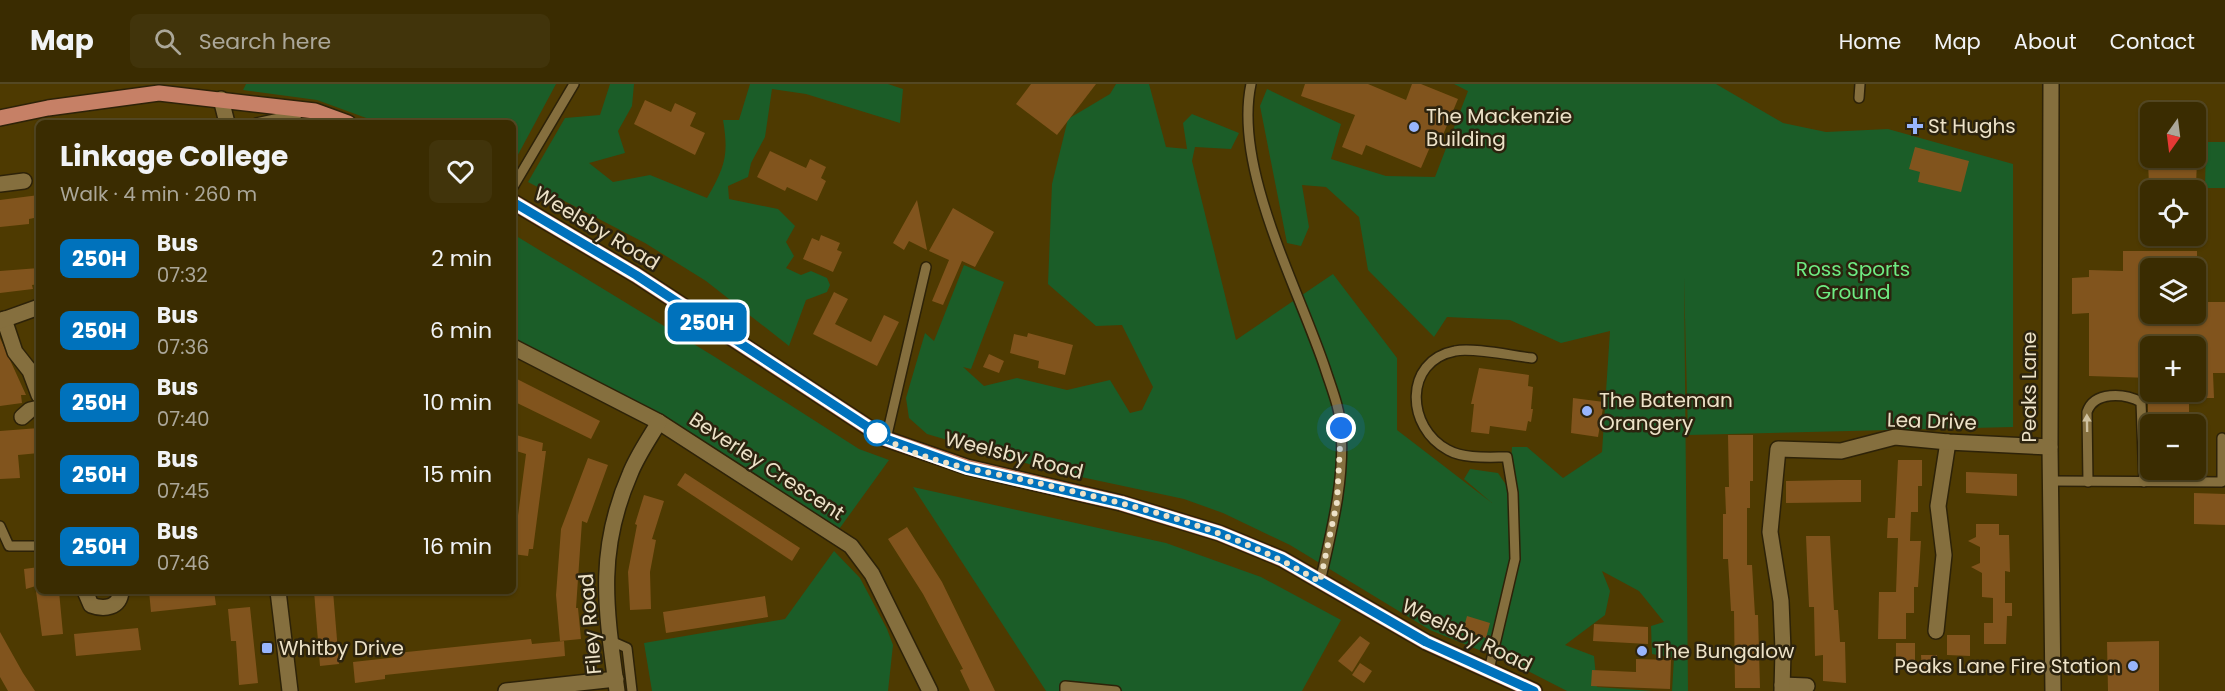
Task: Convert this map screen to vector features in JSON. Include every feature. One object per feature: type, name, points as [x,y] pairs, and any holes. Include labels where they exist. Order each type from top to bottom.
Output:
[{"type":"main road","points":[[0,118],[48,108],[159,93],[315,111],[340,120]]},
{"type":"main road","name":"Weelsby Road","points":[[516,204],[636,275],[886,439],[967,468],[1121,503],[1219,533],[1282,559],[1426,642],[1534,691]]},
{"type":"street","name":"Peaks Lane","points":[[2051,84],[2050,447],[2053,691]]},
{"type":"street","points":[[221,99],[225,120]]},
{"type":"street","points":[[0,184],[24,181]]},
{"type":"street","points":[[36,308],[2,320],[15,352],[30,371],[36,387]]},
{"type":"street","name":"Beverley Crescent","points":[[516,349],[659,422],[851,546],[872,574],[930,691]]},
{"type":"street","points":[[22,417],[30,410],[36,409]]},
{"type":"street","name":"Filey Road","points":[[616,685],[605,592],[611,527],[631,471],[659,422]]},
{"type":"street","name":"Lea Drive","points":[[1782,688],[1781,601],[1770,532],[1778,449],[1840,451],[1895,437],[2050,447]]},
{"type":"street","points":[[1936,631],[1944,555],[1938,506],[1948,442]]},
{"type":"street","points":[[84,594],[91,605],[102,609],[113,606],[120,594]]},
{"type":"street","points":[[278,594],[290,691]]},
{"type":"street","points":[[506,691],[616,685]]},
{"type":"street","points":[[1782,688],[1807,686]]},
{"type":"lane","points":[[516,182],[574,84]]},
{"type":"lane","points":[[1251,84],[1248,97],[1249,144],[1261,197],[1317,344],[1336,402],[1341,428],[1337,502],[1320,582]]},
{"type":"lane","points":[[1859,98],[1860,84]]},
{"type":"lane","points":[[271,120],[315,111]]},
{"type":"lane","points":[[886,439],[926,267]]},
{"type":"lane","points":[[1489,670],[1515,559],[1513,493],[1507,457],[1478,457],[1449,451],[1427,433],[1416,408],[1415,388],[1423,370],[1437,356],[1457,350],[1532,358]]},
{"type":"lane","points":[[2088,482],[2087,412],[2090,403],[2097,397],[2132,397],[2141,402],[2144,411],[2144,482]]},
{"type":"lane","points":[[2051,482],[2222,482],[2222,438]]},
{"type":"lane","points":[[0,526],[9,546],[36,546]]},
{"type":"lane","points":[[611,642],[627,648],[632,691]]},
{"type":"lane","points":[[1065,691],[1065,686],[1116,691]]},
{"type":"green space","points":[[246,84],[556,84],[516,158],[516,120],[372,120],[317,100],[243,90]]},
{"type":"green space","points":[[610,84],[634,84],[632,106],[618,131],[625,153],[589,163],[613,182],[650,175],[707,198],[718,178],[724,160],[726,143],[723,120],[739,120],[750,84],[888,84],[903,89],[900,123],[806,94],[772,89],[765,137],[751,163],[748,177],[728,186],[729,199],[778,209],[795,226],[786,242],[794,256],[786,268],[801,275],[811,271],[827,278],[830,285],[827,292],[806,300],[789,346],[706,281],[645,243],[528,182],[565,118],[600,115]]},
{"type":"green space","name":"Ross Sports Ground","points":[[1116,84],[1149,84],[1166,147],[1187,149],[1183,123],[1192,114],[1239,133],[1231,149],[1195,147],[1192,161],[1236,340],[1333,274],[1397,358],[1397,430],[1492,503],[1464,479],[1470,469],[1498,473],[1509,489],[1512,447],[1527,447],[1563,478],[1602,452],[1610,331],[1561,343],[1510,320],[1447,317],[1434,337],[1368,270],[1359,217],[1326,187],[1302,185],[1309,227],[1301,246],[1287,243],[1260,106],[1267,89],[1341,124],[1331,159],[1386,176],[1435,177],[1468,91],[1454,84],[1716,84],[1783,123],[1826,132],[1888,129],[2013,164],[2013,427],[1688,435],[1684,277],[1688,691],[1672,691],[1674,658],[1652,654],[1651,626],[1664,622],[1639,591],[1602,571],[1610,591],[1605,615],[1565,645],[1594,656],[1597,687],[1653,691],[1567,691],[1516,665],[1430,630],[1290,545],[1223,513],[1184,499],[1053,471],[927,434],[909,418],[906,398],[925,333],[934,341],[964,265],[1004,282],[971,369],[963,367],[984,386],[1017,378],[1067,390],[1110,380],[1130,413],[1142,410],[1153,387],[1122,325],[1096,326],[1048,284],[1052,184],[1068,119],[1110,94]]},
{"type":"green space","points":[[2206,142],[2225,142],[2225,188],[2206,188]]},
{"type":"green space","points":[[516,236],[715,357],[859,449],[889,460],[837,532],[653,411],[516,342]]},
{"type":"green space","points":[[913,487],[1166,543],[1261,577],[1341,620],[1302,691],[1046,691]]},
{"type":"green space","points":[[834,551],[860,578],[887,629],[893,645],[888,691],[652,691],[644,643],[785,619]]},
{"type":"building","points":[[1031,84],[1096,84],[1057,135],[1016,104]]},
{"type":"building","name":"The Mackenzie Building","points":[[1305,84],[1368,84],[1406,100],[1412,84],[1421,84],[1458,99],[1440,142],[1433,140],[1421,168],[1366,145],[1362,155],[1342,147],[1355,115],[1301,96]]},
{"type":"building","points":[[645,100],[671,112],[675,103],[696,113],[690,126],[705,133],[695,155],[634,124]]},
{"type":"building","points":[[1915,147],[1969,161],[1961,192],[1918,182],[1920,172],[1909,169]]},
{"type":"building","points":[[770,151],[806,168],[810,159],[826,167],[821,178],[826,181],[817,201],[787,187],[785,191],[757,177]]},
{"type":"building","points":[[2148,168],[2197,168],[2196,180],[2149,180]]},
{"type":"building","points":[[36,195],[36,218],[29,219],[29,224],[0,227],[0,200]]},
{"type":"building","points":[[917,200],[927,250],[909,241],[904,250],[893,243]]},
{"type":"building","points":[[953,208],[994,232],[975,267],[962,261],[943,305],[932,301],[949,260],[929,251]]},
{"type":"building","points":[[821,235],[840,243],[837,250],[842,252],[833,272],[803,259],[812,238],[819,241]]},
{"type":"building","points":[[2123,251],[2197,251],[2197,258],[2140,258],[2140,324],[2206,324],[2206,302],[2225,302],[2225,373],[2213,373],[2214,398],[2206,398],[2206,336],[2140,336],[2140,378],[2089,376],[2089,313],[2072,314],[2072,278],[2089,277],[2089,270],[2123,271]]},
{"type":"building","points":[[36,268],[36,284],[32,285],[33,289],[0,293],[0,271]]},
{"type":"building","points":[[834,292],[848,299],[835,324],[871,342],[884,315],[899,322],[877,366],[813,334]]},
{"type":"building","points":[[1028,333],[1073,345],[1065,375],[1038,368],[1039,361],[1010,353],[1014,334],[1027,337]]},
{"type":"building","points":[[0,338],[26,395],[21,395],[22,403],[0,406]]},
{"type":"building","points":[[989,354],[1004,361],[999,373],[983,367]]},
{"type":"building","points":[[1479,368],[1529,375],[1528,386],[1533,387],[1531,409],[1533,409],[1531,422],[1528,421],[1526,431],[1490,426],[1489,434],[1471,432],[1474,404],[1471,404]]},
{"type":"building","points":[[516,379],[600,421],[591,439],[516,402]]},
{"type":"building","name":"The Bateman Orangery","points":[[1573,398],[1604,402],[1598,437],[1571,433]]},
{"type":"building","points":[[2148,402],[2189,402],[2189,414],[2148,414]]},
{"type":"building","points":[[36,428],[36,453],[18,455],[20,478],[0,479],[0,431]]},
{"type":"building","points":[[516,435],[543,443],[542,451],[546,451],[533,549],[529,549],[528,556],[516,554],[516,531],[526,454],[516,451]]},
{"type":"building","points":[[1728,435],[1753,435],[1753,481],[1750,481],[1750,508],[1747,508],[1747,565],[1752,565],[1755,615],[1758,615],[1760,688],[1735,688],[1734,611],[1731,611],[1728,559],[1723,559],[1725,487],[1729,487]]},
{"type":"building","points":[[588,458],[608,465],[587,523],[582,521],[576,608],[578,608],[581,639],[560,641],[556,595],[561,529]]},
{"type":"building","points":[[1898,460],[1922,460],[1922,486],[1918,486],[1918,512],[1911,512],[1910,541],[1921,541],[1918,587],[1914,587],[1914,613],[1906,613],[1906,639],[1878,639],[1879,592],[1896,592],[1898,538],[1887,538],[1888,518],[1895,518]]},
{"type":"building","points":[[1966,472],[2017,474],[2017,496],[1966,493]]},
{"type":"building","points":[[685,473],[800,548],[792,561],[677,485]]},
{"type":"building","points":[[1861,480],[1861,502],[1786,503],[1786,481]]},
{"type":"building","points":[[2194,493],[2225,494],[2225,525],[2194,524]]},
{"type":"building","points":[[644,495],[664,501],[652,539],[656,540],[650,572],[651,609],[630,610],[628,572],[637,525],[635,524]]},
{"type":"building","points":[[1976,524],[1999,524],[1999,535],[2009,535],[2010,572],[2005,571],[2005,603],[2012,603],[2012,616],[2007,616],[2006,644],[1984,644],[1984,623],[1993,623],[1993,598],[1982,597],[1982,573],[1971,567],[1980,563],[1980,547],[1968,541],[1976,537]]},
{"type":"building","points":[[907,527],[942,582],[995,691],[970,691],[960,670],[963,669],[923,594],[888,539]]},
{"type":"building","points":[[1806,536],[1830,536],[1834,610],[1838,610],[1840,642],[1845,642],[1846,683],[1823,681],[1823,655],[1815,656],[1814,607],[1809,607]]},
{"type":"building","points":[[36,567],[36,586],[26,589],[24,569]]},
{"type":"building","points":[[36,594],[59,594],[63,634],[42,636]]},
{"type":"building","points":[[149,594],[214,594],[216,605],[151,612]]},
{"type":"building","points":[[314,594],[333,594],[339,664],[320,666]]},
{"type":"building","points":[[765,596],[768,617],[666,633],[663,612]]},
{"type":"building","points":[[250,607],[258,683],[239,685],[236,641],[231,641],[228,609]]},
{"type":"building","points":[[1467,616],[1490,623],[1486,638],[1463,631]]},
{"type":"building","points":[[1594,624],[1648,627],[1648,644],[1593,641]]},
{"type":"building","points":[[138,628],[141,650],[76,656],[74,634]]},
{"type":"building","points":[[0,632],[35,691],[8,691],[0,677]]},
{"type":"building","points":[[1947,635],[1970,635],[1970,656],[1947,655]]},
{"type":"building","points":[[1360,636],[1370,643],[1352,672],[1338,661]]},
{"type":"building","points":[[531,639],[532,644],[564,641],[565,656],[385,675],[385,679],[355,683],[353,662],[398,657],[397,653]]},
{"type":"building","name":"Peaks Lane Fire Station","points":[[2159,641],[2159,691],[2108,691],[2107,642]]},
{"type":"building","points":[[1896,643],[1915,643],[1915,666],[1896,666]]},
{"type":"building","points":[[1921,655],[1937,655],[1937,670],[1922,670]]},
{"type":"building","points":[[1636,659],[1671,660],[1670,689],[1591,686],[1592,670],[1636,672]]},
{"type":"building","points":[[1360,663],[1372,671],[1364,683],[1352,675]]},
{"type":"bus line","name":"250H","points":[[516,204],[636,275],[886,439],[967,468],[1121,503],[1219,533],[1282,559],[1325,586],[1426,642],[1534,691]]},
{"type":"place","name":"St Hughs","points":[[1915,126]]},
{"type":"place","name":"The Mackenzie Building","points":[[1414,127]]},
{"type":"place","name":"The Bateman Orangery","points":[[1587,411]]},
{"type":"place","name":"Whitby Drive","points":[[267,648]]},
{"type":"place","name":"The Bungalow","points":[[1642,651]]},
{"type":"place","name":"Peaks Lane Fire Station","points":[[2133,666]]},
{"type":"route","points":[[877,433],[910,449],[967,468],[1121,503],[1219,533],[1282,559],[1320,582],[1337,502],[1341,428]]}]
